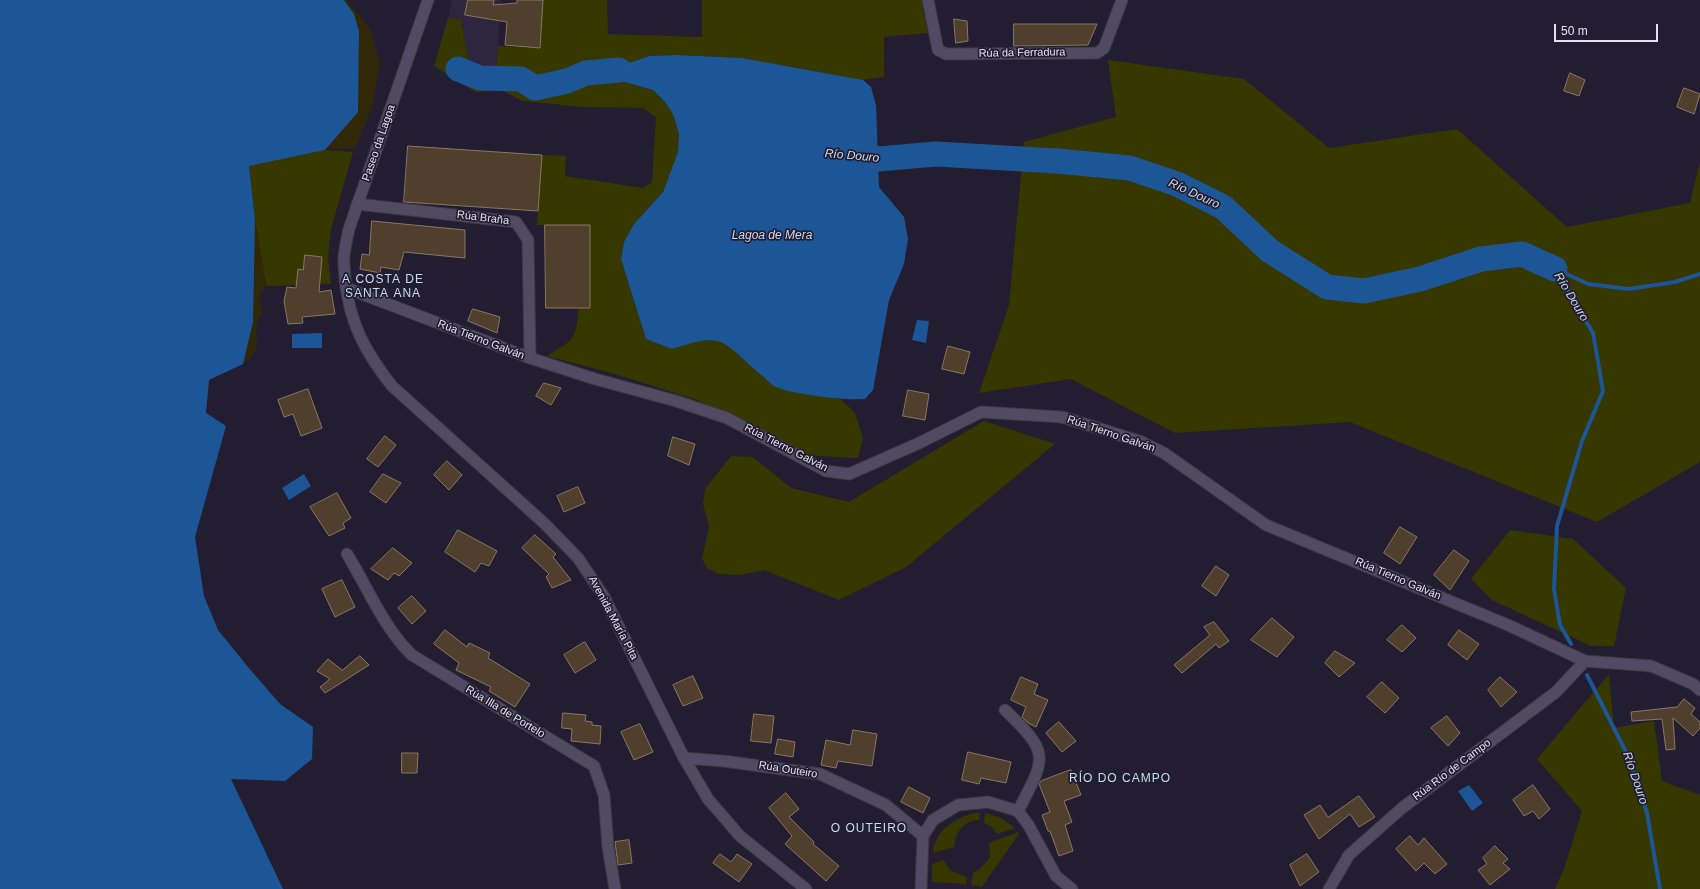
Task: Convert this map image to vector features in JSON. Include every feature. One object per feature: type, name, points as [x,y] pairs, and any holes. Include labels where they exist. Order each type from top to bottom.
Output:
[{"type":"street","name":"Paseo da Lagoa","points":[[346,288],[344,258],[349,229],[428,0]]},
{"type":"street","name":"Rúa da Ferradura","points":[[928,0],[938,50],[946,54],[954,54],[1097,52],[1104,48],[1122,0]]},
{"type":"street","name":"Rúa Braña","points":[[357,204],[516,222],[528,240],[530,358]]},
{"type":"street","name":"Rúa Tierno Galván","points":[[346,288],[530,358],[595,379],[676,401],[727,418],[826,471],[849,474],[917,444],[981,412],[1062,416],[1142,442],[1164,453],[1266,525],[1508,625],[1585,661],[1652,666],[1693,684],[1700,690]]},
{"type":"street","name":"Avenida María Pita","points":[[346,288],[354,324],[374,364],[392,386],[545,524],[578,558],[603,595],[684,758],[708,799],[740,836],[806,889]]},
{"type":"street","name":"Rúa Illa de Portelo","points":[[347,554],[368,589],[380,614],[399,642],[412,654],[594,766],[604,795],[608,848],[615,889]]},
{"type":"street","name":"Rúa Río de Campo","points":[[1329,889],[1350,855],[1402,808],[1556,692],[1585,661]]},
{"type":"street","points":[[1005,710],[1029,734],[1039,751],[1040,764],[1018,811]]},
{"type":"street","name":"Rúa Outeiro","points":[[684,758],[731,762],[820,774],[886,805],[923,836]]},
{"type":"street","points":[[921,889],[923,836],[933,820],[958,805],[988,802],[1018,811],[1029,826],[1056,876],[1072,889]]},
{"type":"shaded area","points":[[452,0],[501,0],[496,70],[469,63],[461,19],[448,18]]},
{"type":"shaded area","points":[[543,0],[607,0],[608,34],[702,37],[702,0],[921,0],[928,33],[884,37],[884,77],[863,80],[742,58],[677,55],[649,56],[632,62],[597,65],[587,77],[607,77],[653,90],[665,102],[673,114],[679,134],[678,152],[663,192],[634,224],[624,242],[621,259],[646,339],[673,349],[695,341],[718,340],[733,348],[755,369],[808,394],[841,399],[855,413],[863,438],[858,458],[801,455],[769,436],[697,400],[615,374],[547,356],[563,346],[572,338],[575,333],[578,308],[590,308],[590,225],[537,225],[542,155],[566,156],[565,176],[643,188],[652,182],[656,117],[643,108],[584,107],[522,101],[501,90],[475,92],[434,66],[448,18],[461,19],[469,63],[496,70],[498,46],[540,48]]},
{"type":"shaded area","points":[[1108,60],[1244,79],[1329,148],[1457,129],[1567,227],[1690,203],[1700,161],[1700,462],[1597,522],[1350,422],[1175,433],[1071,379],[979,393],[1009,305],[1024,142],[1116,117]]},
{"type":"shaded area","points":[[325,150],[353,152],[331,229],[328,257],[331,284],[266,286],[255,220],[249,165]]},
{"type":"shaded area","points":[[984,421],[1055,444],[906,567],[839,600],[764,570],[740,575],[719,574],[707,568],[702,559],[709,527],[703,504],[705,489],[731,456],[753,457],[791,488],[849,502]]},
{"type":"shaded area","points":[[1510,530],[1573,539],[1626,588],[1614,646],[1591,646],[1492,600],[1471,579]]},
{"type":"shaded area","points":[[1609,674],[1614,728],[1654,721],[1662,781],[1700,795],[1700,889],[1555,889],[1564,869],[1582,811],[1537,759]]},
{"type":"shaded area","points":[[974,813],[980,813],[979,820],[969,822],[961,828],[956,837],[954,847],[933,853],[937,838],[947,827],[953,822]]},
{"type":"shaded area","points":[[985,813],[999,817],[1015,828],[997,834],[992,827],[984,823]]},
{"type":"shaded area","points":[[1018,832],[1019,834],[982,887],[971,885],[973,873],[980,869],[990,857],[989,843]]},
{"type":"shaded area","points":[[943,860],[951,871],[967,877],[966,884],[932,882],[932,864]]},
{"type":"sand","points":[[273,0],[347,0],[370,29],[380,63],[373,104],[355,149],[330,148],[249,166]]},
{"type":"sand","points":[[255,220],[266,286],[259,296],[262,313],[256,329],[257,342],[253,355],[245,362],[232,369],[251,221]]},
{"type":"water","points":[[0,0],[344,0],[354,14],[359,31],[358,112],[325,150],[249,166],[255,220],[253,322],[243,364],[209,380],[206,413],[226,426],[195,537],[204,596],[218,630],[280,704],[313,727],[312,759],[285,781],[231,779],[283,889],[0,889]]},
{"type":"water","name":"Lagoa de Mera","points":[[677,55],[742,58],[863,80],[871,87],[876,105],[879,187],[904,217],[908,239],[904,264],[889,300],[873,390],[865,399],[846,399],[818,396],[781,389],[772,385],[738,354],[722,342],[713,340],[703,341],[672,349],[646,339],[621,259],[624,242],[634,224],[663,192],[678,152],[679,134],[673,114],[665,102],[653,90],[607,77],[587,77],[586,70],[597,65],[632,62],[649,56]]},
{"type":"water","points":[[917,320],[929,321],[926,343],[912,340]]},
{"type":"water","points":[[322,333],[322,348],[292,348],[292,334]]},
{"type":"water","points":[[304,474],[311,486],[289,500],[282,488]]},
{"type":"water","points":[[1469,785],[1483,803],[1472,811],[1458,791]]},
{"type":"building","points":[[468,0],[494,0],[493,5],[517,3],[517,0],[543,0],[540,48],[505,45],[507,22],[465,15]]},
{"type":"building","points":[[954,19],[967,21],[968,41],[956,43]]},
{"type":"building","points":[[1014,24],[1097,24],[1088,45],[1014,46]]},
{"type":"building","points":[[1570,73],[1585,80],[1579,96],[1564,91]]},
{"type":"building","points":[[1684,88],[1700,94],[1694,114],[1677,107]]},
{"type":"building","points":[[408,146],[542,155],[538,211],[404,202]]},
{"type":"building","points":[[372,221],[465,230],[465,258],[404,252],[399,270],[381,267],[380,273],[360,269],[362,254],[369,255]]},
{"type":"building","points":[[545,225],[590,225],[590,308],[546,308]]},
{"type":"building","points":[[305,255],[322,257],[319,292],[331,290],[335,314],[302,317],[303,323],[288,324],[284,301],[287,287],[296,288],[298,269],[303,270]]},
{"type":"building","points":[[473,309],[500,317],[497,333],[468,321]]},
{"type":"building","points":[[948,346],[970,352],[964,374],[942,369]]},
{"type":"building","points":[[544,383],[561,388],[551,405],[536,396]]},
{"type":"building","points":[[308,389],[322,428],[301,436],[293,414],[284,417],[278,400]]},
{"type":"building","points":[[908,390],[929,394],[925,420],[903,416]]},
{"type":"building","points":[[385,436],[396,445],[378,467],[367,459]]},
{"type":"building","points":[[673,437],[695,444],[689,465],[668,456]]},
{"type":"building","points":[[447,461],[462,475],[449,490],[434,475]]},
{"type":"building","points":[[383,474],[401,483],[386,503],[370,492]]},
{"type":"building","points":[[578,487],[585,503],[564,512],[557,496]]},
{"type":"building","points":[[337,493],[351,518],[343,523],[345,528],[329,536],[310,507]]},
{"type":"building","points":[[1400,527],[1417,537],[1400,564],[1384,553]]},
{"type":"building","points":[[458,530],[497,551],[489,566],[481,563],[475,572],[445,552]]},
{"type":"building","points":[[535,535],[556,554],[553,557],[571,580],[552,588],[546,577],[549,574],[522,548]]},
{"type":"building","points":[[393,548],[412,563],[399,576],[394,573],[388,580],[371,569]]},
{"type":"building","points":[[1454,550],[1469,561],[1450,590],[1434,575]]},
{"type":"building","points":[[1216,566],[1229,575],[1216,596],[1202,586]]},
{"type":"building","points":[[342,580],[355,607],[335,617],[322,589]]},
{"type":"building","points":[[412,596],[426,611],[412,624],[398,608]]},
{"type":"building","points":[[1272,618],[1294,637],[1277,657],[1251,640]]},
{"type":"building","points":[[1214,622],[1229,641],[1219,648],[1216,644],[1182,673],[1174,665],[1210,635],[1204,627]]},
{"type":"building","points":[[1402,625],[1416,638],[1402,652],[1387,640]]},
{"type":"building","points":[[445,630],[467,647],[469,643],[490,653],[488,658],[530,684],[515,707],[489,691],[491,687],[456,670],[459,663],[434,644]]},
{"type":"building","points":[[1459,630],[1479,644],[1467,660],[1448,645]]},
{"type":"building","points":[[585,642],[596,660],[575,673],[564,655]]},
{"type":"building","points":[[1335,651],[1355,663],[1339,677],[1325,663]]},
{"type":"building","points":[[360,656],[369,665],[325,693],[320,687],[330,679],[317,671],[328,659],[342,670]]},
{"type":"building","points":[[693,676],[703,698],[683,706],[673,685]]},
{"type":"building","points":[[1021,677],[1038,684],[1034,694],[1048,700],[1036,727],[1028,723],[1022,717],[1026,707],[1011,700]]},
{"type":"building","points":[[1500,677],[1517,692],[1501,707],[1488,690]]},
{"type":"building","points":[[1382,682],[1399,698],[1385,713],[1367,697]]},
{"type":"building","points":[[1684,699],[1695,708],[1691,714],[1700,722],[1700,728],[1693,736],[1673,718],[1675,749],[1666,750],[1662,719],[1632,721],[1631,712],[1677,707]]},
{"type":"building","points":[[563,713],[586,715],[585,721],[592,722],[592,725],[601,726],[600,744],[571,741],[572,729],[562,728]]},
{"type":"building","points":[[754,714],[774,716],[771,743],[751,741]]},
{"type":"building","points":[[1447,716],[1460,733],[1448,746],[1431,728]]},
{"type":"building","points":[[1059,722],[1076,741],[1062,752],[1046,733]]},
{"type":"building","points":[[640,724],[653,752],[634,760],[621,732]]},
{"type":"building","points":[[853,730],[877,734],[872,766],[838,761],[836,768],[821,765],[826,740],[850,745]]},
{"type":"building","points":[[778,739],[795,742],[793,757],[775,754]]},
{"type":"building","points":[[968,752],[1011,762],[1006,783],[981,778],[979,784],[962,780]]},
{"type":"building","points":[[402,753],[418,753],[417,773],[402,773]]},
{"type":"building","points":[[1071,770],[1081,795],[1064,801],[1072,822],[1065,825],[1073,851],[1059,856],[1050,831],[1048,831],[1042,815],[1050,812],[1039,784],[1041,781]]},
{"type":"building","points":[[1533,785],[1550,809],[1539,819],[1533,811],[1524,816],[1513,800]]},
{"type":"building","points":[[909,787],[930,798],[923,813],[901,802]]},
{"type":"building","points":[[786,793],[799,809],[789,817],[814,842],[813,844],[839,866],[826,881],[785,844],[792,836],[769,808]]},
{"type":"building","points":[[1359,796],[1375,817],[1359,827],[1350,814],[1319,839],[1304,815],[1320,805],[1328,817]]},
{"type":"building","points":[[1410,836],[1418,845],[1424,838],[1447,864],[1435,874],[1424,863],[1416,871],[1396,849]]},
{"type":"building","points":[[629,840],[632,863],[618,865],[615,842]]},
{"type":"building","points":[[1495,846],[1508,859],[1503,863],[1510,869],[1490,885],[1478,870],[1487,864],[1483,858]]},
{"type":"building","points":[[720,854],[731,862],[737,854],[752,864],[739,882],[713,863]]},
{"type":"building","points":[[1307,854],[1319,872],[1300,886],[1290,865]]},
{"type":"waterway","name":"Río Douro","points":[[458,69],[480,78],[521,79],[535,88],[567,81],[586,73],[619,70]]},
{"type":"waterway","name":"Río Douro","points":[[844,155],[878,159],[936,154],[1057,161],[1130,168],[1177,184],[1223,207],[1270,251],[1327,287],[1364,291],[1420,279],[1481,259],[1522,254],[1555,269]]},
{"type":"waterway","name":"Río Douro","points":[[1555,269],[1593,333],[1603,391],[1582,441],[1557,526],[1554,589],[1560,625],[1571,644]]},
{"type":"waterway","points":[[1556,269],[1588,284],[1629,289],[1675,282],[1700,274]]},
{"type":"waterway","name":"Río Douro","points":[[1587,675],[1628,756],[1647,813],[1660,889]]},
{"type":"district","name":"A COSTA DE SANTA ANA","points":[[383,287]]},
{"type":"district","name":"RÍO DO CAMPO","points":[[1120,779]]},
{"type":"district","name":"O OUTEIRO","points":[[869,829]]}]
